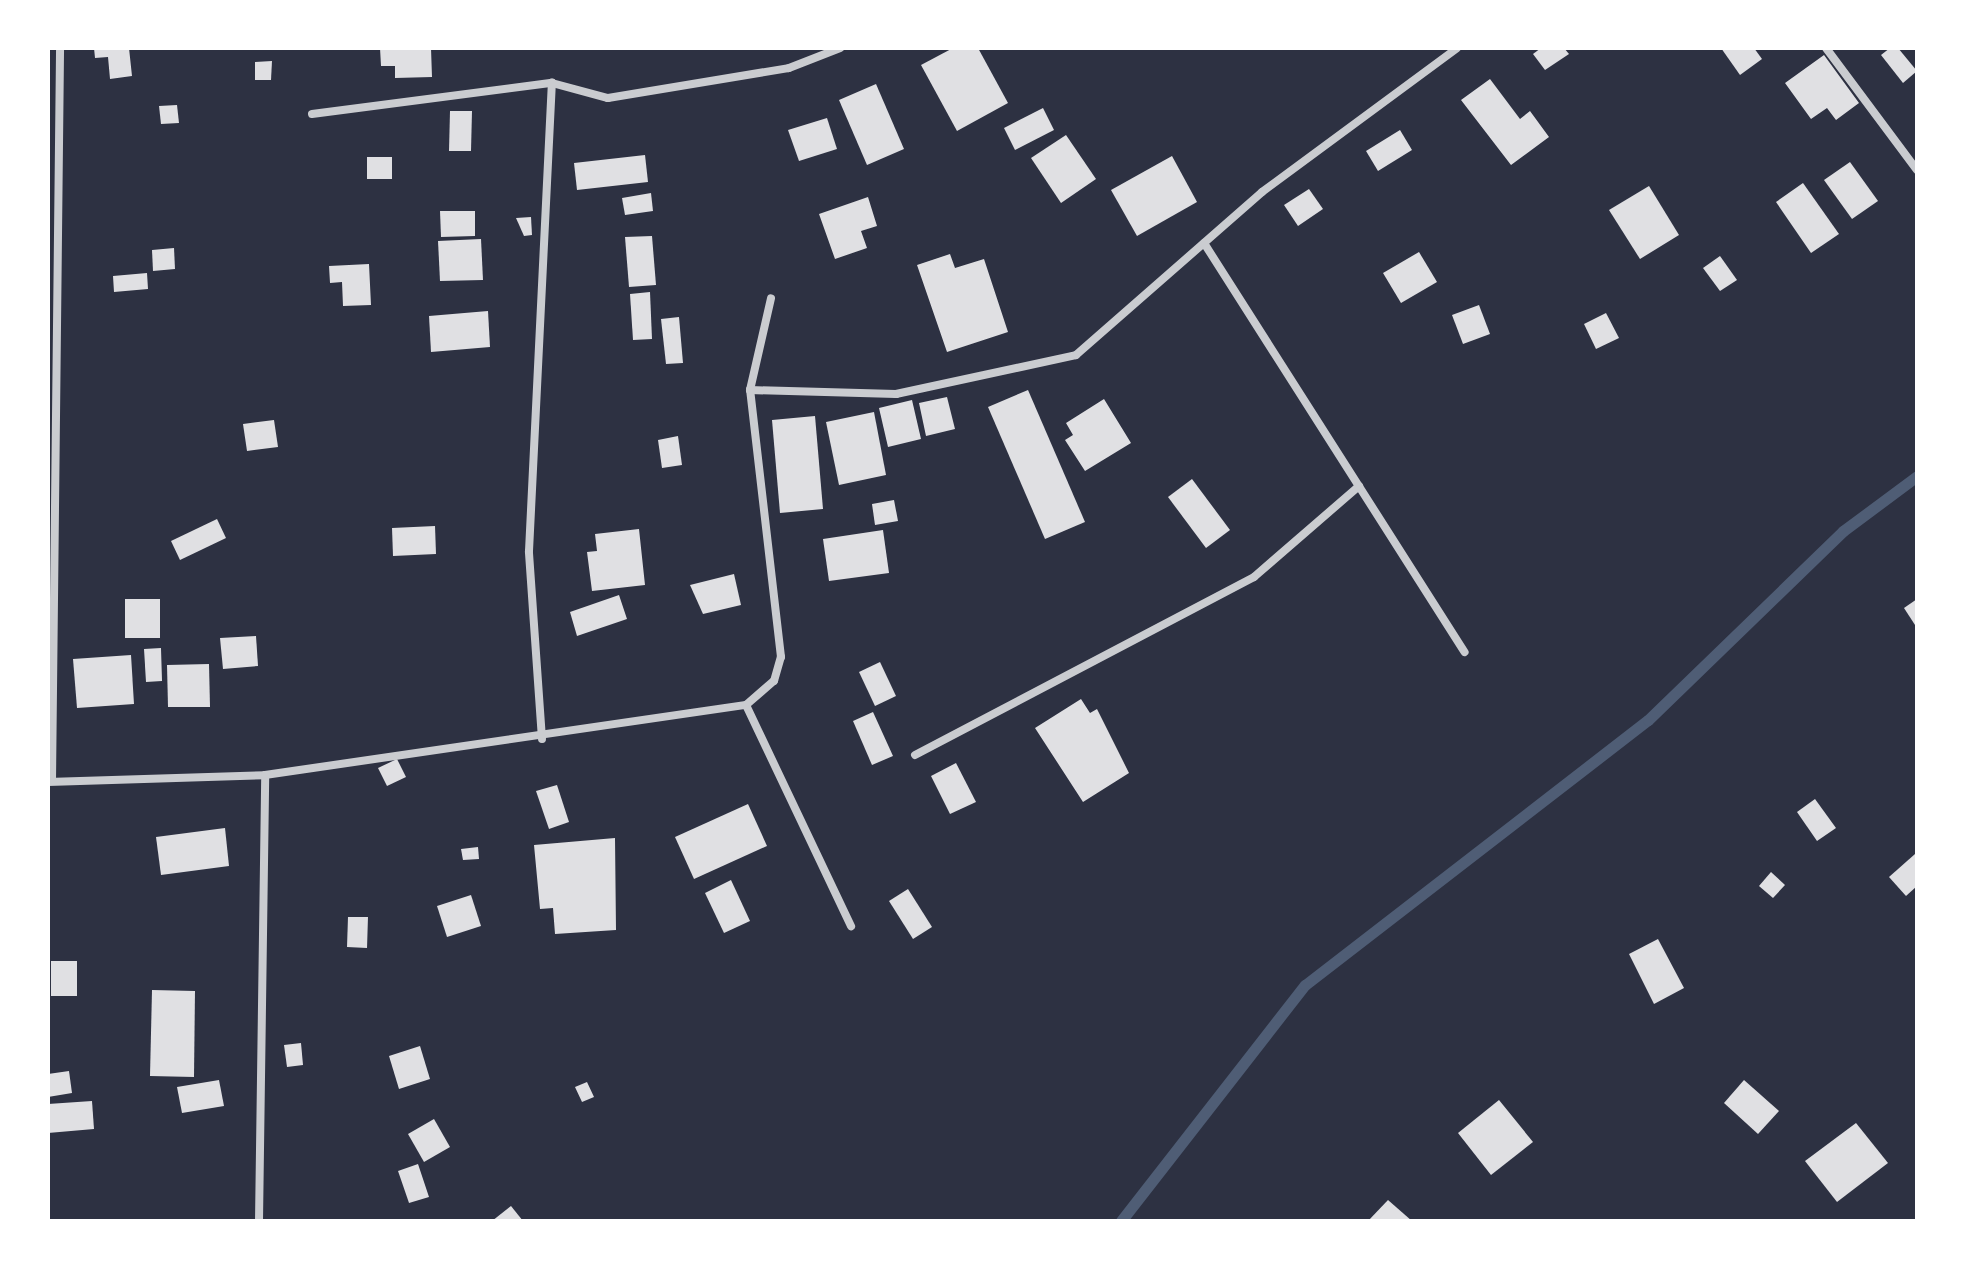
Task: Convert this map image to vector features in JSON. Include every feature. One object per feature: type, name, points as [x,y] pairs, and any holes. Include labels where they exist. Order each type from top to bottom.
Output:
[{"type":"street","points":[[60,48],[50,781],[265,775],[542,739],[746,705],[774,681],[781,657],[750,390],[771,298]]},
{"type":"street","points":[[312,114],[552,83],[608,98],[789,68],[840,48]]},
{"type":"street","points":[[750,390],[896,394],[1050,364],[1076,355],[1204,243],[1457,48]]},
{"type":"street","points":[[1826,48],[1917,170]]},
{"type":"street","points":[[542,739],[529,551],[552,83]]},
{"type":"street","points":[[1204,243],[1465,652]]},
{"type":"street","points":[[915,755],[1254,577],[1359,486]]},
{"type":"street","points":[[746,705],[851,926]]},
{"type":"street","points":[[259,1221],[265,775]]},
{"type":"building","points":[[94,48],[129,48],[132,76],[110,79],[108,57],[95,58]]},
{"type":"building","points":[[380,48],[431,48],[432,77],[395,78],[395,66],[381,66]]},
{"type":"building","points":[[953,48],[978,48],[1008,103],[957,131],[921,65]]},
{"type":"building","points":[[1541,48],[1564,48],[1569,54],[1545,70],[1533,54]]},
{"type":"building","points":[[1721,48],[1754,48],[1762,59],[1740,75]]},
{"type":"building","points":[[1890,48],[1898,48],[1917,71],[1903,83],[1881,55]]},
{"type":"building","points":[[1824,55],[1859,103],[1836,120],[1827,108],[1811,119],[1785,83]]},
{"type":"building","points":[[272,61],[271,80],[255,80],[255,62]]},
{"type":"building","points":[[1490,79],[1520,119],[1530,111],[1549,137],[1511,165],[1461,100]]},
{"type":"building","points":[[876,84],[904,149],[867,165],[839,100]]},
{"type":"building","points":[[177,105],[179,123],[161,124],[159,106]]},
{"type":"building","points":[[1043,108],[1054,130],[1015,150],[1004,128]]},
{"type":"building","points":[[450,111],[472,111],[471,151],[449,151]]},
{"type":"building","points":[[827,118],[837,149],[799,161],[788,130]]},
{"type":"building","points":[[1400,130],[1412,150],[1378,171],[1366,151]]},
{"type":"building","points":[[1066,135],[1096,179],[1061,203],[1031,158]]},
{"type":"building","points":[[645,155],[648,182],[577,190],[574,163]]},
{"type":"building","points":[[1172,156],[1197,202],[1137,236],[1111,190]]},
{"type":"building","points":[[367,157],[392,157],[392,179],[367,179]]},
{"type":"building","points":[[1850,162],[1878,201],[1852,219],[1824,180]]},
{"type":"building","points":[[1803,183],[1839,234],[1811,253],[1776,202]]},
{"type":"building","points":[[1649,186],[1679,235],[1640,259],[1609,210]]},
{"type":"building","points":[[1309,189],[1323,209],[1298,226],[1284,205]]},
{"type":"building","points":[[651,193],[653,211],[625,215],[622,198]]},
{"type":"building","points":[[868,197],[877,226],[861,231],[867,248],[835,259],[819,214]]},
{"type":"building","points":[[440,211],[475,211],[475,236],[441,237]]},
{"type":"building","points":[[531,217],[532,235],[524,236],[516,218]]},
{"type":"building","points":[[652,236],[656,285],[629,287],[625,237]]},
{"type":"building","points":[[481,239],[483,280],[440,281],[438,241]]},
{"type":"building","points":[[174,248],[175,269],[153,271],[152,250]]},
{"type":"building","points":[[1419,252],[1437,282],[1401,303],[1383,273]]},
{"type":"building","points":[[950,254],[955,268],[984,259],[1008,332],[947,352],[917,265]]},
{"type":"building","points":[[1720,256],[1737,280],[1720,291],[1703,268]]},
{"type":"building","points":[[369,264],[371,305],[343,306],[342,282],[330,283],[329,266]]},
{"type":"building","points":[[147,273],[148,289],[114,292],[113,276]]},
{"type":"building","points":[[650,292],[652,339],[633,340],[630,294]]},
{"type":"building","points":[[1479,305],[1490,334],[1463,344],[1452,315]]},
{"type":"building","points":[[488,311],[490,347],[431,352],[429,316]]},
{"type":"building","points":[[1606,313],[1619,338],[1596,349],[1584,324]]},
{"type":"building","points":[[679,317],[683,363],[666,364],[661,319]]},
{"type":"building","points":[[1028,390],[1085,522],[1045,539],[988,407]]},
{"type":"building","points":[[947,397],[955,429],[926,436],[919,403]]},
{"type":"building","points":[[1104,399],[1131,443],[1085,471],[1065,440],[1073,435],[1066,423]]},
{"type":"building","points":[[912,400],[921,439],[888,447],[879,408]]},
{"type":"building","points":[[874,412],[886,475],[839,485],[826,422]]},
{"type":"building","points":[[815,416],[823,509],[780,513],[772,420]]},
{"type":"building","points":[[274,420],[278,447],[247,451],[243,424]]},
{"type":"building","points":[[678,436],[682,465],[662,468],[658,440]]},
{"type":"building","points":[[1192,479],[1230,530],[1206,548],[1168,497]]},
{"type":"building","points":[[894,500],[898,521],[875,525],[872,504]]},
{"type":"building","points":[[217,519],[226,538],[180,560],[171,541]]},
{"type":"building","points":[[435,526],[436,554],[393,556],[392,528]]},
{"type":"building","points":[[639,529],[645,585],[592,591],[587,552],[597,551],[595,534]]},
{"type":"building","points":[[883,530],[889,573],[829,581],[823,539]]},
{"type":"building","points":[[734,574],[741,605],[703,614],[690,585]]},
{"type":"building","points":[[619,595],[627,619],[577,636],[570,612]]},
{"type":"building","points":[[125,599],[160,599],[160,638],[125,638]]},
{"type":"building","points":[[1917,599],[1917,624],[1915,625],[1904,608]]},
{"type":"building","points":[[256,636],[258,666],[223,669],[220,638]]},
{"type":"building","points":[[161,648],[162,681],[146,682],[144,649]]},
{"type":"building","points":[[131,655],[134,704],[77,708],[73,659]]},
{"type":"building","points":[[880,662],[896,696],[875,706],[859,672]]},
{"type":"building","points":[[209,664],[210,707],[168,707],[167,665]]},
{"type":"building","points":[[1081,699],[1090,713],[1097,709],[1129,773],[1083,802],[1035,728]]},
{"type":"building","points":[[873,712],[893,756],[872,765],[853,721]]},
{"type":"building","points":[[397,759],[406,777],[387,786],[378,768]]},
{"type":"building","points":[[956,763],[976,802],[950,814],[931,776]]},
{"type":"building","points":[[557,785],[569,822],[549,829],[536,791]]},
{"type":"building","points":[[1815,799],[1836,828],[1817,841],[1797,812]]},
{"type":"building","points":[[748,804],[767,846],[694,879],[675,837]]},
{"type":"building","points":[[225,828],[229,866],[161,875],[156,837]]},
{"type":"building","points":[[615,838],[616,930],[555,934],[553,908],[540,909],[534,845]]},
{"type":"building","points":[[478,847],[479,859],[463,860],[461,849]]},
{"type":"building","points":[[1915,854],[1917,886],[1906,896],[1889,877]]},
{"type":"building","points":[[1771,872],[1785,885],[1773,898],[1759,886]]},
{"type":"building","points":[[731,880],[750,921],[724,933],[705,893]]},
{"type":"building","points":[[908,889],[932,927],[913,939],[889,901]]},
{"type":"building","points":[[471,895],[481,926],[447,937],[437,906]]},
{"type":"building","points":[[348,917],[368,917],[367,948],[347,947]]},
{"type":"building","points":[[1658,939],[1684,988],[1654,1004],[1629,954]]},
{"type":"building","points":[[51,961],[77,961],[77,996],[51,996]]},
{"type":"building","points":[[152,990],[195,991],[194,1077],[150,1076]]},
{"type":"building","points":[[301,1043],[303,1065],[287,1067],[284,1045]]},
{"type":"building","points":[[420,1046],[430,1079],[399,1089],[389,1056]]},
{"type":"building","points":[[69,1071],[72,1093],[48,1097],[48,1074]]},
{"type":"building","points":[[219,1080],[224,1106],[182,1113],[177,1087]]},
{"type":"building","points":[[1744,1080],[1779,1111],[1758,1134],[1724,1103]]},
{"type":"building","points":[[587,1082],[594,1097],[582,1102],[575,1087]]},
{"type":"building","points":[[1499,1100],[1533,1142],[1491,1175],[1458,1133]]},
{"type":"building","points":[[92,1101],[94,1129],[48,1133],[48,1104]]},
{"type":"building","points":[[434,1119],[450,1147],[424,1162],[408,1134]]},
{"type":"building","points":[[1856,1123],[1888,1163],[1837,1202],[1805,1161]]},
{"type":"building","points":[[418,1164],[429,1197],[409,1203],[398,1171]]},
{"type":"building","points":[[1388,1200],[1412,1221],[1368,1221]]},
{"type":"building","points":[[511,1206],[523,1221],[492,1221]]},
{"type":"waterway","points":[[1121,1221],[1305,985],[1648,720],[1843,531],[1917,476]]}]
